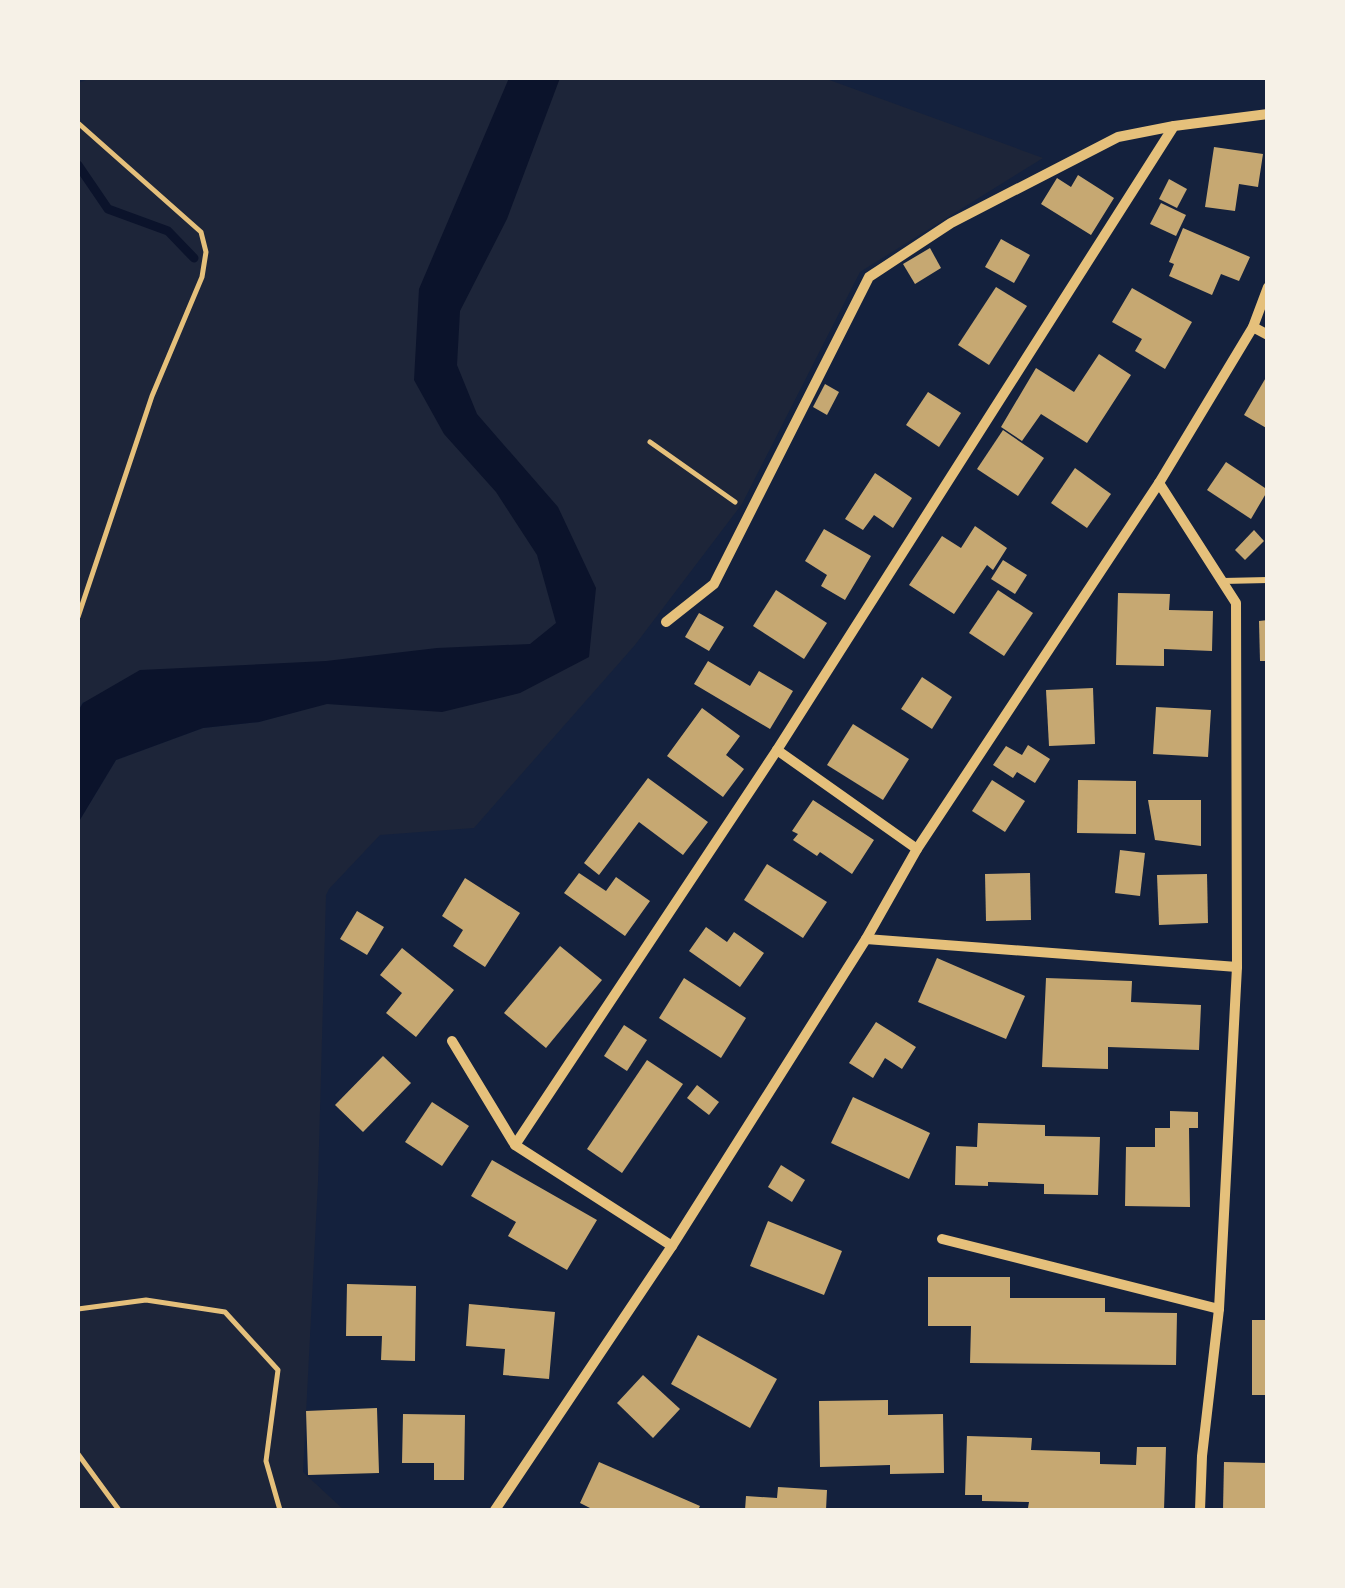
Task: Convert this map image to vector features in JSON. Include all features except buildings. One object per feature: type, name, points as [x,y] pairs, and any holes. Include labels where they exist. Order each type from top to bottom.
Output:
[{"type":"street","points":[[666,622],[714,584],[870,277],[951,223],[1118,136],[1268,114]]},
{"type":"street","points":[[515,1145],[777,750],[1174,126]]},
{"type":"street","points":[[494,1510],[672,1246],[866,939],[918,849],[1159,482],[1253,327],[1268,287]]},
{"type":"street","points":[[1253,327],[1268,335]]},
{"type":"street","points":[[1159,482],[1236,603],[1237,968],[1219,1309],[1202,1456],[1200,1510]]},
{"type":"street","points":[[777,750],[918,849]]},
{"type":"street","points":[[866,939],[1237,968]]},
{"type":"street","points":[[452,1041],[515,1145],[672,1246]]},
{"type":"street","points":[[942,1239],[1219,1309]]},
{"type":"lane","points":[[1222,581],[1268,580]]},
{"type":"path","points":[[78,123],[201,232],[206,252],[202,277],[152,396],[78,617]]},
{"type":"path","points":[[650,442],[750,512]]},
{"type":"path","points":[[78,1309],[146,1300],[225,1312],[278,1370],[266,1462],[280,1510]]},
{"type":"path","points":[[78,1454],[119,1510]]},
{"type":"shaded area","points":[[78,78],[824,78],[1043,158],[860,272],[742,504],[635,645],[474,828],[380,835],[329,889],[303,1472],[344,1510],[78,1510],[78,823],[116,760],[203,728],[259,722],[327,703],[83,702],[78,711],[78,83],[86,80]]},
{"type":"shaded area","points":[[509,78],[560,78],[507,219],[460,311],[457,365],[477,414],[558,507],[596,588],[589,657],[520,693],[442,712],[327,704],[259,722],[203,728],[116,760],[78,823],[78,711],[83,703],[140,670],[326,661],[437,648],[530,644],[556,623],[537,555],[496,492],[444,434],[414,380],[419,289]]},
{"type":"waterway","points":[[78,165],[108,209],[168,231],[194,258]]}]
